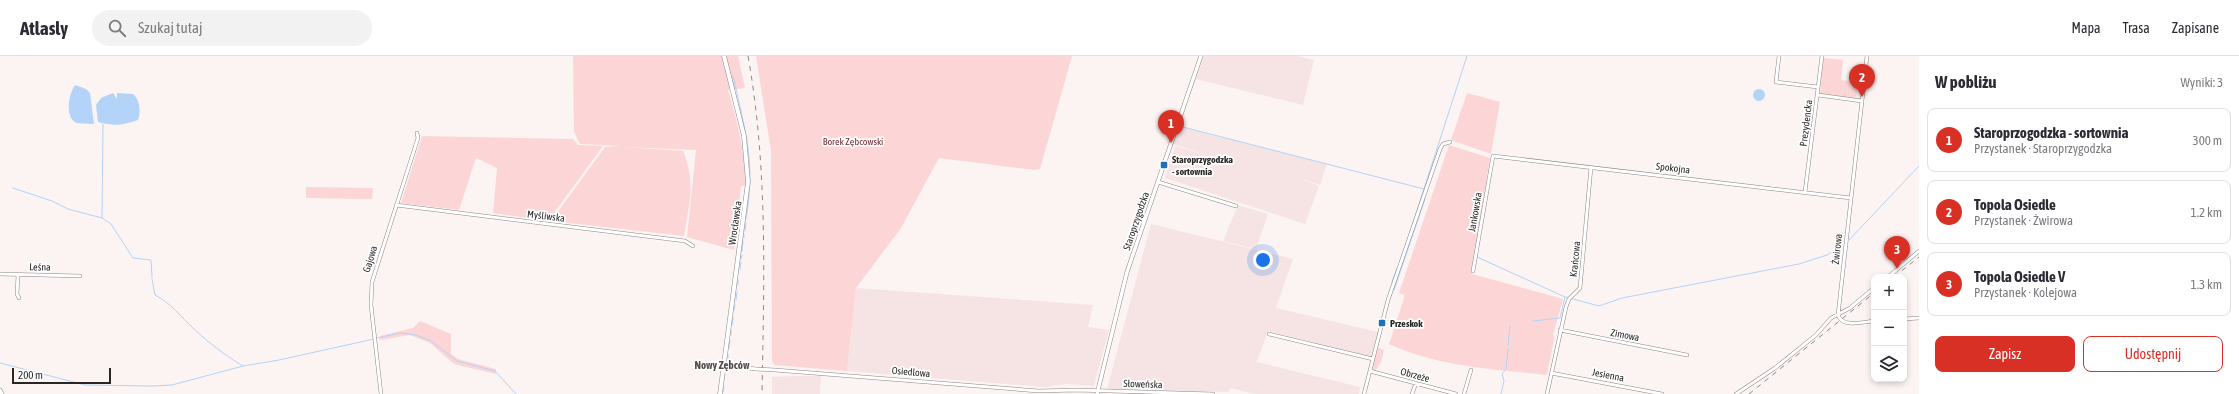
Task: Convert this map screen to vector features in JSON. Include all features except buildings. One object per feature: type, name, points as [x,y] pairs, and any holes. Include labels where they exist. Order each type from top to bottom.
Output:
[{"type":"main road","name":"Wrocławska","points":[[720,394],[748,177],[744,136],[724,56]]},
{"type":"street","name":"Staroprzygodzka","points":[[1097,392],[1127,272],[1201,56]]},
{"type":"street","points":[[1779,56],[1776,82],[1818,87]]},
{"type":"street","name":"Prezydencka","points":[[1805,192],[1822,56]]},
{"type":"street","name":"Żwirowa","points":[[1838,315],[1867,56]]},
{"type":"street","points":[[1818,96],[1862,101]]},
{"type":"street","name":"Gajowa","points":[[381,394],[371,305],[372,282],[418,138],[418,133]]},
{"type":"street","points":[[1364,394],[1388,300],[1438,153],[1443,144],[1450,142]]},
{"type":"street","name":"Spokojna","points":[[1493,156],[1851,198]]},
{"type":"street","name":"Jankowska","points":[[1473,271],[1493,156]]},
{"type":"street","name":"Krańcowa","points":[[1547,394],[1567,302],[1580,288],[1591,167]]},
{"type":"street","points":[[1158,182],[1236,206]]},
{"type":"street","name":"Myśliwska","points":[[396,205],[685,241],[693,246]]},
{"type":"street","points":[[1892,274],[1919,251]]},
{"type":"street","name":"Leśna","points":[[0,274],[80,276]]},
{"type":"street","points":[[18,275],[19,298]]},
{"type":"street","points":[[1736,394],[1775,368],[1816,335],[1832,318],[1871,290]]},
{"type":"street","points":[[1838,315],[1840,320],[1845,323],[1871,321]]},
{"type":"street","points":[[1907,319],[1919,318]]},
{"type":"street","name":"Zimowa","points":[[1560,330],[1687,355]]},
{"type":"street","points":[[1269,334],[1373,359]]},
{"type":"street","name":"Osiedlowa","points":[[724,365],[756,369],[1039,391],[1097,392]]},
{"type":"street","points":[[1464,394],[1471,370]]},
{"type":"street","name":"Obrzeże","points":[[1370,371],[1456,394]]},
{"type":"street","name":"Jesienna","points":[[1551,373],[1662,394]]},
{"type":"street","points":[[1412,394],[1416,383]]},
{"type":"street","points":[[0,390],[2,394]]},
{"type":"street","name":"Słoweńska","points":[[1097,392],[1213,394]]},
{"type":"shaded area","points":[[1204,56],[1298,56],[1314,60],[1303,105],[1196,79]]},
{"type":"shaded area","points":[[1180,127],[1327,164],[1320,185],[1296,177],[1319,186],[1305,224],[1165,178],[1175,146],[1207,155],[1173,144]]},
{"type":"shaded area","points":[[1238,205],[1268,214],[1256,249],[1223,241]]},
{"type":"shaded area","points":[[1151,224],[1293,259],[1276,308],[1378,332],[1371,357],[1268,331],[1257,361],[1253,361],[1360,387],[1359,394],[1254,394],[1230,388],[1229,392],[1107,389]]},
{"type":"shaded area","points":[[856,288],[1093,305],[1088,327],[1109,330],[1094,386],[1067,384],[1044,387],[847,371]]},
{"type":"shaded area","points":[[821,376],[820,394],[772,394],[772,377]]},
{"type":"green space","points":[[573,56],[738,56],[745,88],[728,90],[738,125],[744,161],[745,186],[741,186],[734,250],[687,237],[696,150],[623,147],[683,151],[687,162],[690,183],[689,203],[684,236],[551,221],[605,147],[621,146],[580,144],[574,132]]},
{"type":"green space","name":"Borek Zębcowski","points":[[756,56],[1072,56],[1040,169],[1034,170],[939,158],[901,228],[856,288],[847,371],[774,365],[772,361],[771,151]]},
{"type":"green space","points":[[1823,58],[1843,60],[1841,80],[1858,82],[1856,99],[1820,94]]},
{"type":"green space","points":[[1467,93],[1500,102],[1491,154],[1451,140]]},
{"type":"green space","points":[[422,136],[573,139],[578,145],[603,146],[548,221],[493,213],[497,168],[476,158],[459,210],[401,203]]},
{"type":"green space","points":[[1449,145],[1490,158],[1472,274],[1563,299],[1553,335],[1554,339],[1547,375],[1466,366],[1427,358],[1389,344],[1404,298],[1404,295],[1399,293]]},
{"type":"green space","points":[[306,187],[373,188],[372,199],[306,198]]},
{"type":"green space","points":[[420,321],[451,334],[451,354],[458,359],[496,369],[496,374],[454,364],[430,343],[410,335],[380,340],[380,336],[413,328]]},
{"type":"green space","points":[[1378,348],[1384,350],[1381,362],[1375,371],[1372,368]]},
{"type":"water","points":[[75,85],[86,89],[90,93],[94,124],[76,123],[72,120],[69,105],[71,94]]},
{"type":"water","points":[[1757,89],[1761,89],[1765,95],[1761,101],[1757,101],[1753,97],[1753,93]]},
{"type":"water","points":[[113,93],[117,99],[117,93],[133,94],[135,96],[139,106],[138,120],[118,125],[98,122],[96,105],[101,98]]},
{"type":"waterway","points":[[1409,235],[1467,56]]},
{"type":"waterway","points":[[733,76],[748,146],[750,180],[746,219]]},
{"type":"waterway","points":[[103,124],[102,218],[111,224],[133,258],[151,260],[152,277]]},
{"type":"waterway","points":[[1179,126],[1424,189]]},
{"type":"waterway","points":[[1849,240],[1919,166]]},
{"type":"waterway","points":[[13,188],[52,201],[68,209],[102,218]]},
{"type":"waterway","points":[[1394,290],[1425,199]]},
{"type":"waterway","points":[[745,231],[746,223]]},
{"type":"waterway","points":[[742,251],[743,241]]},
{"type":"waterway","points":[[1573,299],[1599,306],[1622,298],[1799,264],[1827,255],[1842,246]]},
{"type":"waterway","points":[[741,259],[742,255]]},
{"type":"waterway","points":[[1477,257],[1565,297]]},
{"type":"waterway","points":[[740,270],[741,262]]},
{"type":"waterway","points":[[1392,282],[1397,268]]},
{"type":"waterway","points":[[152,279],[155,295],[171,306],[194,329],[212,344],[243,366],[279,360],[374,339]]},
{"type":"waterway","points":[[738,280],[738,285]]},
{"type":"waterway","points":[[736,300],[737,292]]},
{"type":"waterway","points":[[1533,321],[1560,318],[1565,297],[1567,297]]},
{"type":"waterway","points":[[734,310],[735,305]]},
{"type":"waterway","points":[[732,325],[733,318]]},
{"type":"waterway","points":[[1508,345],[1510,326]]},
{"type":"waterway","points":[[731,330],[731,335]]},
{"type":"waterway","points":[[377,338],[400,333],[416,335],[431,341],[457,361],[495,371],[516,394]]},
{"type":"waterway","points":[[729,348],[730,341]]},
{"type":"waterway","points":[[1501,394],[1504,381],[1502,374],[1506,369],[1508,349]]},
{"type":"waterway","points":[[728,354],[728,359]]},
{"type":"waterway","points":[[0,363],[85,385],[152,386],[172,385],[243,366]]},
{"type":"waterway","points":[[723,392],[724,387]]},
{"type":"railway","points":[[748,56],[759,140],[762,182],[764,267],[762,394]]},
{"type":"railway","points":[[1898,274],[1919,257]]},
{"type":"railway","points":[[1749,394],[1871,295]]},
{"type":"place","name":"Topola Osiedle","points":[[1862,97]]},
{"type":"place","name":"Staroprzogodzka - sortownia","points":[[1171,143]]},
{"type":"place","name":"Staroprzygodzka - sortownia","points":[[1164,165]]},
{"type":"place","name":"Topola Osiedle V","points":[[1897,269]]},
{"type":"place","name":"Przeskok","points":[[1382,323]]},
{"type":"district","name":"Nowy Zębców","points":[[722,365]]}]
